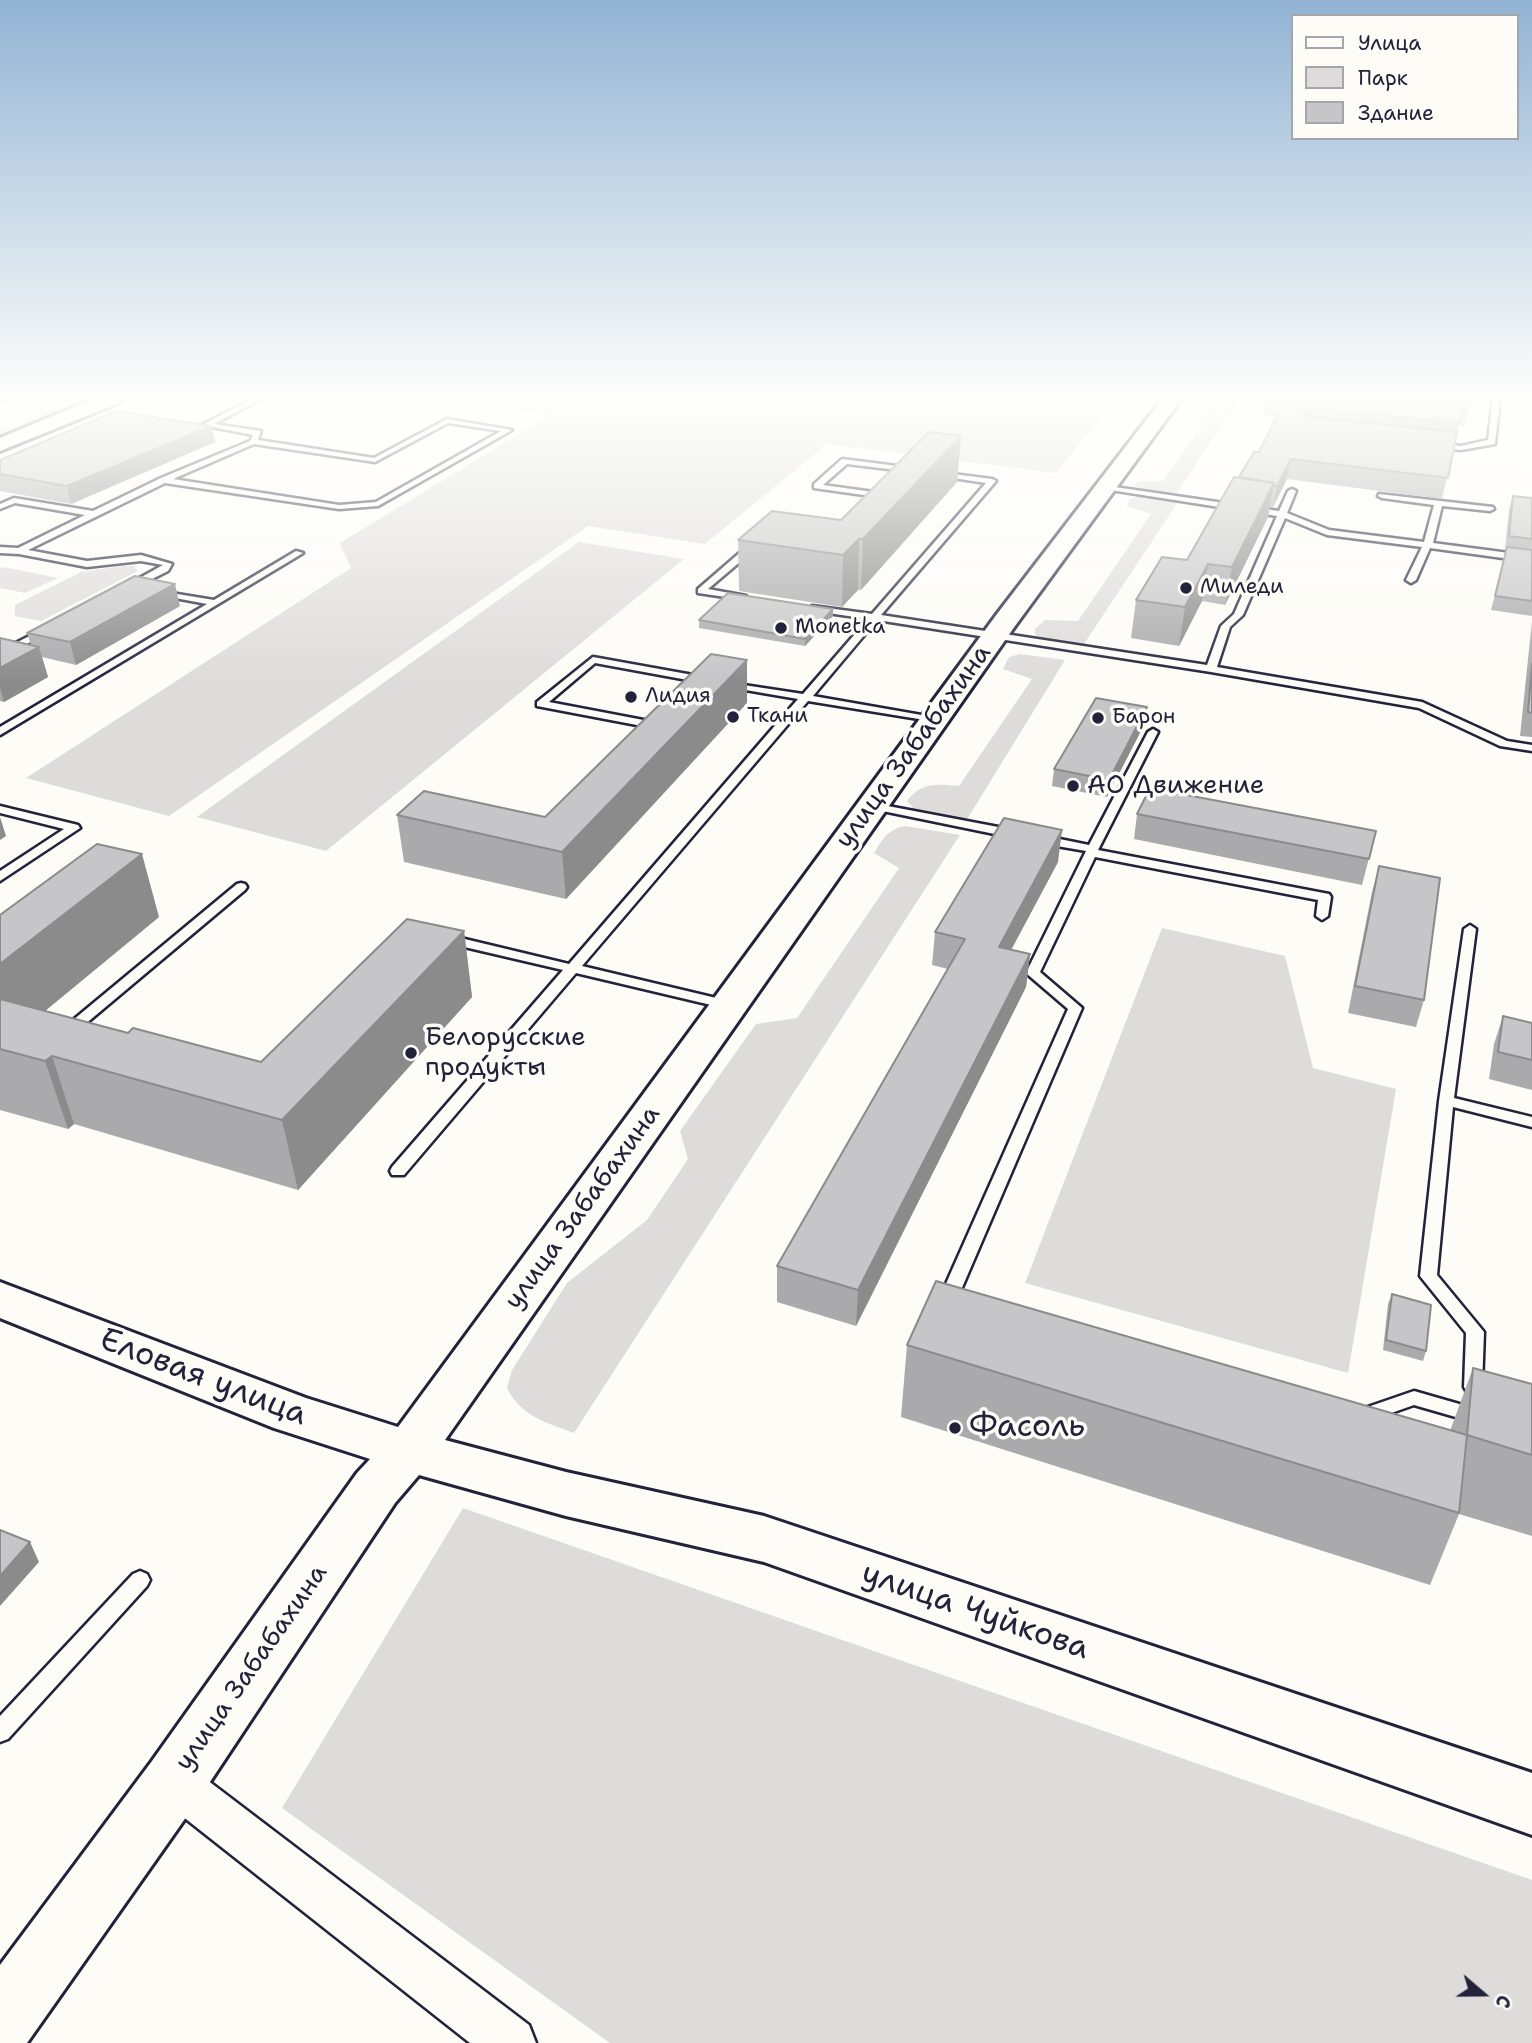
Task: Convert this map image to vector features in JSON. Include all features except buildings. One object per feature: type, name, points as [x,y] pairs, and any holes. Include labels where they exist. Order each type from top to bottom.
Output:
[{"type":"street","name":"улица Забабахина","points":[[0,2022],[174,1782],[376,1488],[409,1451],[933,720],[1099,493]]},
{"type":"street","name":"Еловая улица","points":[[0,1299],[292,1414],[409,1451]]},
{"type":"street","name":"улица Чуйкова","points":[[409,1451],[566,1494],[764,1539],[1532,1804]]},
{"type":"street","points":[[174,1782],[511,2043]]},
{"type":"lane","points":[[19,551],[137,493]]},
{"type":"lane","points":[[250,493],[339,507],[379,504],[398,493]]},
{"type":"lane","points":[[868,493],[894,497],[884,507]]},
{"type":"lane","points":[[398,1171],[981,493]]},
{"type":"lane","points":[[1146,493],[1283,514],[1327,532],[1532,559]]},
{"type":"lane","points":[[1210,669],[1226,626],[1238,615],[1291,493]]},
{"type":"lane","points":[[1382,496],[1490,509]]},
{"type":"lane","points":[[0,507],[14,500],[94,514]]},
{"type":"lane","points":[[1411,580],[1428,544],[1439,503]]},
{"type":"lane","points":[[0,550],[87,564],[141,558],[167,564],[165,569],[118,593]]},
{"type":"lane","points":[[754,599],[701,592],[746,552],[760,554]]},
{"type":"lane","points":[[0,732],[299,553]]},
{"type":"lane","points":[[130,587],[142,589]]},
{"type":"lane","points":[[154,592],[215,603]]},
{"type":"lane","points":[[807,607],[1210,669],[1422,705],[1504,744],[1532,748]]},
{"type":"lane","points":[[0,654],[59,624]]},
{"type":"lane","points":[[629,744],[650,724],[541,704],[593,660],[933,720]]},
{"type":"lane","points":[[939,1321],[1074,1008],[1033,973],[1153,732]]},
{"type":"lane","points":[[872,807],[1325,897],[1322,916]]},
{"type":"lane","points":[[0,809],[74,828],[0,877]]},
{"type":"lane","points":[[75,1040],[62,1036],[241,887]]},
{"type":"lane","points":[[1353,1420],[1414,1398],[1477,1416],[1475,1332],[1428,1276],[1446,1101],[1470,929]]},
{"type":"lane","points":[[432,935],[730,1005]]},
{"type":"lane","points":[[1446,1101],[1532,1122]]},
{"type":"lane","points":[[0,1732],[139,1580]]},
{"type":"green space","points":[[421,493],[767,493],[705,544],[588,526],[169,816],[26,778],[351,568],[340,543]]},
{"type":"green space","points":[[1145,495],[1180,499],[1082,647],[1054,643],[1035,635],[1035,629],[1045,620],[1078,621],[1151,514],[1127,506],[1130,499]]},
{"type":"green space","points":[[579,542],[684,559],[326,851],[197,817]]},
{"type":"green space","points":[[134,566],[138,571],[41,621],[15,616],[15,605],[81,572]]},
{"type":"green space","points":[[4,567],[58,578],[25,593],[0,588],[0,569]]},
{"type":"green space","points":[[1020,654],[1065,660],[966,821],[915,810],[907,801],[918,790],[937,785],[959,786],[1032,679],[1003,669],[1009,657]]},
{"type":"green space","points":[[905,826],[960,835],[574,1433],[527,1412],[507,1388],[512,1370],[567,1283],[647,1220],[688,1159],[680,1131],[756,1024],[797,1018],[899,868],[874,853],[890,832]]},
{"type":"green space","points":[[1162,928],[1285,956],[1313,1068],[1396,1089],[1348,1373],[1025,1283]]},
{"type":"green space","points":[[463,1508],[1532,1880],[1532,2043],[610,2043],[282,1808]]},
{"type":"place","name":"Миледи","points":[[1186,588]]},
{"type":"place","name":"Monetka","points":[[781,628]]},
{"type":"place","name":"Лидия","points":[[631,697]]},
{"type":"place","name":"Ткани","points":[[733,717]]},
{"type":"place","name":"Барон","points":[[1098,718]]},
{"type":"place","name":"АО Движение","points":[[1073,786]]},
{"type":"place","name":"Белорусские продукты","points":[[411,1053]]},
{"type":"place","name":"Фасоль","points":[[955,1428]]}]
